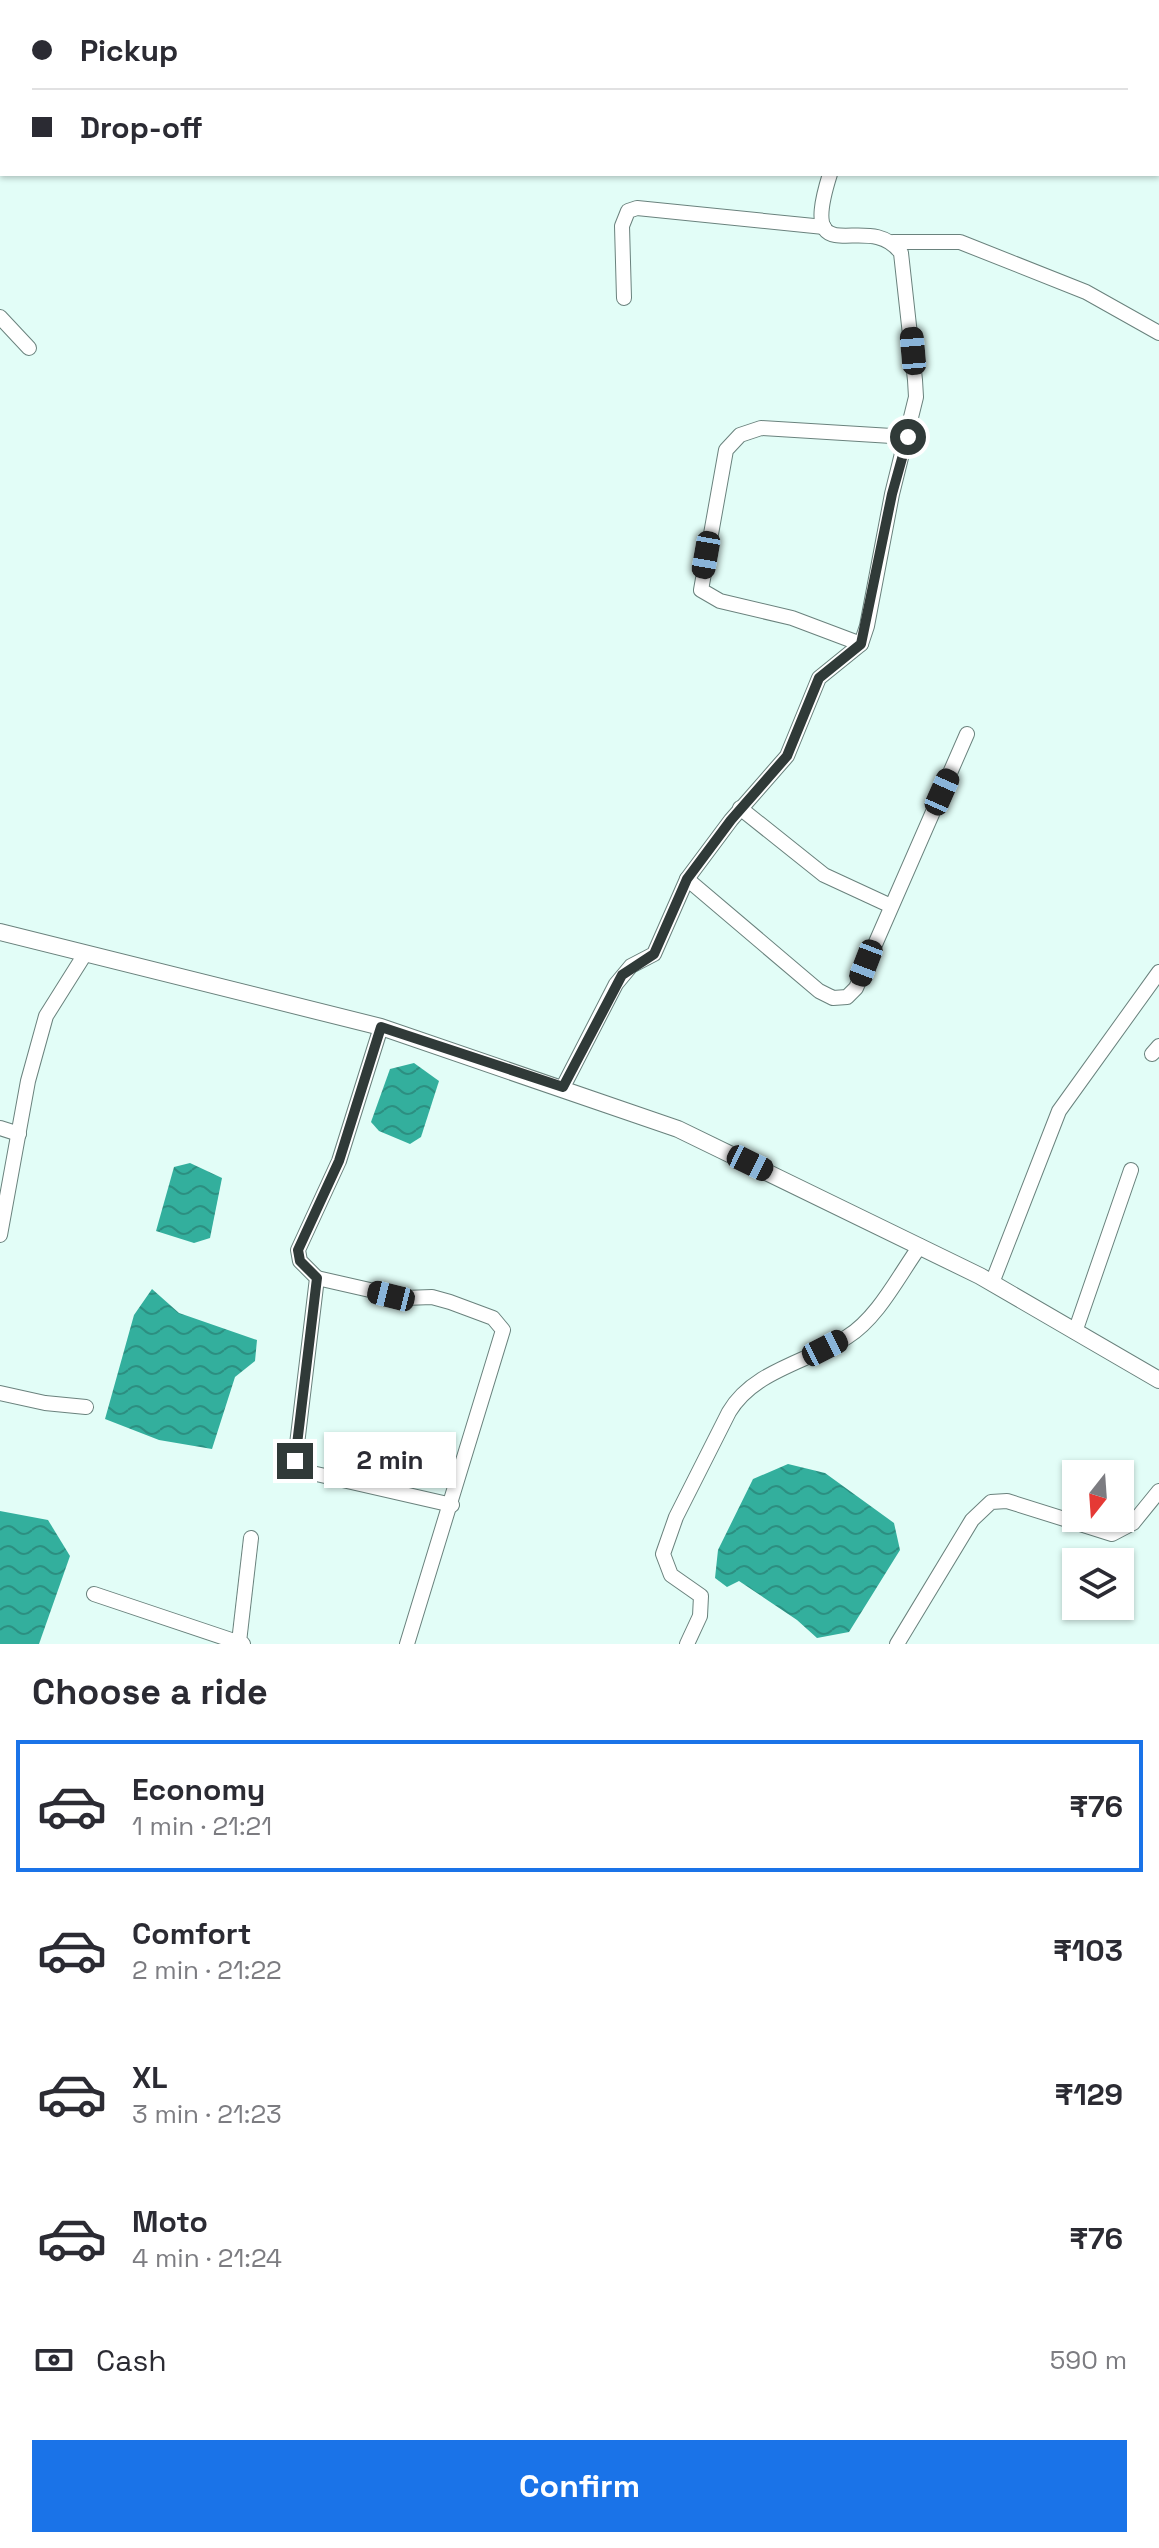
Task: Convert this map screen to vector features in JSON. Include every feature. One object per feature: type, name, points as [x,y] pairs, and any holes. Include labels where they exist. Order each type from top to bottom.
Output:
[{"type":"street","points":[[824,227],[821,208],[829,176]]},
{"type":"street","points":[[624,298],[622,226],[628,211],[637,208],[824,227],[839,239],[866,233],[893,242],[960,242],[1086,292],[1159,333]]},
{"type":"street","points":[[563,1087],[622,975],[654,954],[687,879],[740,808],[787,756],[819,678],[861,644],[892,494],[908,437],[915,380],[905,262],[893,242]]},
{"type":"street","points":[[0,317],[29,348]]},
{"type":"street","points":[[861,644],[792,618],[706,597],[701,590],[726,450],[740,435],[761,428],[908,437]]},
{"type":"street","points":[[687,879],[819,991],[833,998],[847,997],[856,988],[967,734]]},
{"type":"street","points":[[740,808],[824,875],[891,906]]},
{"type":"street","points":[[0,932],[381,1027],[678,1129],[992,1283],[1159,1380]]},
{"type":"street","points":[[0,1235],[28,1081],[46,1016],[85,954]]},
{"type":"street","points":[[992,1283],[1059,1111],[1159,972]]},
{"type":"street","points":[[381,1027],[339,1161],[300,1241],[300,1261],[317,1278],[405,1298],[432,1297],[500,1323],[503,1330],[407,1644]]},
{"type":"street","points":[[0,1128],[19,1134]]},
{"type":"street","points":[[1075,1332],[1131,1170]]},
{"type":"street","points":[[687,1644],[700,1616],[701,1596],[671,1575],[663,1554],[676,1517],[737,1398],[758,1382],[857,1330],[920,1246]]},
{"type":"street","points":[[317,1278],[295,1461],[312,1473],[452,1505]]},
{"type":"street","points":[[0,1393],[45,1403],[86,1407]]},
{"type":"street","points":[[897,1644],[972,1520],[991,1502],[1007,1501],[1112,1534],[1133,1523],[1159,1491]]},
{"type":"street","points":[[94,1594],[236,1643],[251,1538]]},
{"type":"water","points":[[414,1063],[439,1081],[421,1137],[410,1144],[379,1131],[371,1122],[390,1069]]},
{"type":"water","points":[[190,1163],[222,1178],[210,1238],[194,1243],[156,1231],[174,1167]]},
{"type":"water","points":[[152,1289],[179,1313],[257,1340],[255,1361],[235,1377],[212,1449],[159,1440],[105,1419],[134,1315]]},
{"type":"water","points":[[788,1464],[825,1473],[894,1523],[900,1550],[849,1632],[817,1638],[797,1620],[739,1581],[727,1587],[715,1578],[718,1550],[753,1479]]},
{"type":"water","points":[[0,1511],[48,1520],[70,1556],[39,1644],[0,1644]]},
{"type":"route","points":[[295,1461],[317,1278],[300,1261],[298,1250],[339,1161],[381,1027],[563,1087],[622,975],[631,966],[654,954],[687,879],[731,820],[787,756],[819,678],[861,644],[892,494],[908,437]]}]
